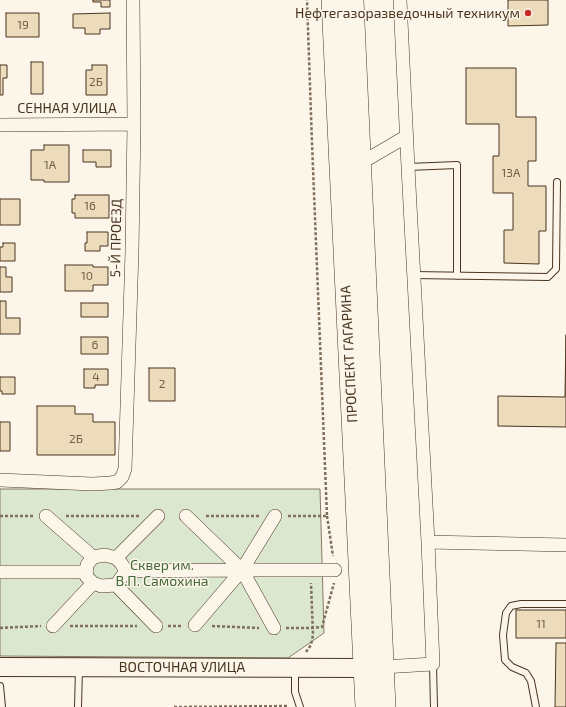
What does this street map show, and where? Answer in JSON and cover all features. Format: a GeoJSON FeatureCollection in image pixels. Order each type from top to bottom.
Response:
{"type":"FeatureCollection","features":[{"type":"Feature","properties":{"kind":"main road","name":"ПРОСПЕКТ ГАГАРИНА"},"geometry":{"type":"LineString","coordinates":[[332,0],[374,667],[385,707]]}},
{"type":"Feature","properties":{"kind":"main road","name":"ПРОСПЕКТ ГАГАРИНА"},"geometry":{"type":"LineString","coordinates":[[353,0],[361,163],[374,667],[366,707]]}},
{"type":"Feature","properties":{"kind":"main road","name":"ВОСТОЧНАЯ УЛИЦА"},"geometry":{"type":"LineString","coordinates":[[0,667],[374,667]]}},
{"type":"Feature","properties":{"kind":"street","name":"5-Й ПРОЕЗД"},"geometry":{"type":"LineString","coordinates":[[0,480],[110,484],[117,482],[122,477],[125,469],[132,251],[134,124],[133,0]]}},
{"type":"Feature","properties":{"kind":"street"},"geometry":{"type":"LineString","coordinates":[[374,667],[433,664],[400,0]]}},
{"type":"Feature","properties":{"kind":"street","name":"СЕННАЯ УЛИЦА"},"geometry":{"type":"LineString","coordinates":[[0,125],[134,124]]}},
{"type":"Feature","properties":{"kind":"street"},"geometry":{"type":"LineString","coordinates":[[361,163],[407,136]]}},
{"type":"Feature","properties":{"kind":"street"},"geometry":{"type":"LineString","coordinates":[[46,516],[93,557]]}},
{"type":"Feature","properties":{"kind":"street"},"geometry":{"type":"LineString","coordinates":[[116,558],[158,516]]}},
{"type":"Feature","properties":{"kind":"street"},"geometry":{"type":"LineString","coordinates":[[186,516],[242,570],[274,628]]}},
{"type":"Feature","properties":{"kind":"street"},"geometry":{"type":"LineString","coordinates":[[195,625],[242,570],[275,516]]}},
{"type":"Feature","properties":{"kind":"street"},"geometry":{"type":"LineString","coordinates":[[428,542],[566,545]]}},
{"type":"Feature","properties":{"kind":"street"},"geometry":{"type":"LineString","coordinates":[[90,577],[87,565],[93,557],[105,555],[116,558],[126,571]]}},
{"type":"Feature","properties":{"kind":"street"},"geometry":{"type":"LineString","coordinates":[[126,571],[335,570]]}},
{"type":"Feature","properties":{"kind":"street"},"geometry":{"type":"LineString","coordinates":[[116,585],[126,571]]}},
{"type":"Feature","properties":{"kind":"street"},"geometry":{"type":"LineString","coordinates":[[0,572],[90,577],[101,586],[116,585],[156,626]]}},
{"type":"Feature","properties":{"kind":"street"},"geometry":{"type":"LineString","coordinates":[[53,626],[90,577]]}},
{"type":"Feature","properties":{"kind":"lane"},"geometry":{"type":"LineString","coordinates":[[408,167],[457,164],[457,276]]}},
{"type":"Feature","properties":{"kind":"lane"},"geometry":{"type":"LineString","coordinates":[[413,275],[548,277],[556,269],[557,182]]}},
{"type":"Feature","properties":{"kind":"lane"},"geometry":{"type":"LineString","coordinates":[[536,707],[531,681],[526,673],[512,666],[506,660],[503,636],[506,613],[511,606],[521,604],[566,604]]}},
{"type":"Feature","properties":{"kind":"lane"},"geometry":{"type":"LineString","coordinates":[[433,664],[434,707]]}},
{"type":"Feature","properties":{"kind":"lane"},"geometry":{"type":"LineString","coordinates":[[78,707],[79,667]]}},
{"type":"Feature","properties":{"kind":"lane"},"geometry":{"type":"LineString","coordinates":[[295,667],[295,692],[300,706]]}},
{"type":"Feature","properties":{"kind":"lane"},"geometry":{"type":"LineString","coordinates":[[0,686],[2,707]]}},
{"type":"Feature","properties":{"kind":"path"},"geometry":{"type":"LineString","coordinates":[[275,516],[327,516],[307,0]]}},
{"type":"Feature","properties":{"kind":"path"},"geometry":{"type":"LineString","coordinates":[[295,667],[311,645],[313,636],[310,570]]}},
{"type":"Feature","properties":{"kind":"path"},"geometry":{"type":"LineString","coordinates":[[174,707],[300,706]]}},
{"type":"Feature","properties":{"kind":"green space","name":"Сквер им. В.П. Самохина"},"geometry":{"type":"Polygon","coordinates":[[[0,489],[320,489],[324,633],[288,658],[0,656],[0,489]]]}},
{"type":"Feature","properties":{"kind":"building"},"geometry":{"type":"Polygon","coordinates":[[[93,0],[110,0],[110,7],[101,7],[101,2],[93,2],[93,0]]]}},
{"type":"Feature","properties":{"kind":"building","name":"Нефтегазоразведочный техникум"},"geometry":{"type":"Polygon","coordinates":[[[508,0],[548,0],[548,25],[508,26],[508,0]]]}},
{"type":"Feature","properties":{"kind":"building"},"geometry":{"type":"Polygon","coordinates":[[[6,13],[39,13],[39,37],[6,37],[6,13]]]}},
{"type":"Feature","properties":{"kind":"building"},"geometry":{"type":"Polygon","coordinates":[[[110,13],[110,29],[100,29],[100,34],[85,34],[85,28],[73,28],[73,14],[110,13]]]}},
{"type":"Feature","properties":{"kind":"building"},"geometry":{"type":"Polygon","coordinates":[[[31,62],[43,62],[43,94],[31,94],[31,62]]]}},
{"type":"Feature","properties":{"kind":"building"},"geometry":{"type":"Polygon","coordinates":[[[0,65],[7,65],[7,78],[3,78],[3,95],[0,95],[0,65]]]}},
{"type":"Feature","properties":{"kind":"building"},"geometry":{"type":"Polygon","coordinates":[[[92,65],[107,65],[107,95],[86,95],[86,70],[92,70],[92,65]]]}},
{"type":"Feature","properties":{"kind":"building"},"geometry":{"type":"Polygon","coordinates":[[[466,68],[516,68],[516,117],[536,117],[536,161],[528,161],[528,186],[546,186],[546,231],[539,231],[539,264],[504,263],[504,230],[513,230],[513,193],[493,193],[493,156],[499,156],[499,124],[466,124],[466,68]]]}},
{"type":"Feature","properties":{"kind":"building"},"geometry":{"type":"Polygon","coordinates":[[[44,145],[69,145],[69,182],[44,182],[44,180],[31,180],[31,150],[44,150],[44,145]]]}},
{"type":"Feature","properties":{"kind":"building"},"geometry":{"type":"Polygon","coordinates":[[[83,150],[111,150],[111,167],[96,167],[96,162],[83,162],[83,150]]]}},
{"type":"Feature","properties":{"kind":"building"},"geometry":{"type":"Polygon","coordinates":[[[75,195],[109,195],[109,218],[75,218],[75,213],[72,213],[72,199],[75,199],[75,195]]]}},
{"type":"Feature","properties":{"kind":"building"},"geometry":{"type":"Polygon","coordinates":[[[0,199],[20,199],[20,225],[0,225],[0,199]]]}},
{"type":"Feature","properties":{"kind":"building"},"geometry":{"type":"Polygon","coordinates":[[[87,232],[108,232],[108,246],[100,246],[100,251],[85,251],[87,232]]]}},
{"type":"Feature","properties":{"kind":"building"},"geometry":{"type":"Polygon","coordinates":[[[3,243],[15,243],[15,261],[0,261],[0,247],[3,247],[3,243]]]}},
{"type":"Feature","properties":{"kind":"building"},"geometry":{"type":"Polygon","coordinates":[[[65,265],[93,265],[93,267],[108,267],[108,285],[93,285],[93,291],[65,291],[65,265]]]}},
{"type":"Feature","properties":{"kind":"building"},"geometry":{"type":"Polygon","coordinates":[[[0,267],[6,267],[6,277],[12,277],[12,292],[0,292],[0,267]]]}},
{"type":"Feature","properties":{"kind":"building"},"geometry":{"type":"Polygon","coordinates":[[[0,301],[6,301],[6,318],[20,318],[20,334],[0,334],[0,301]]]}},
{"type":"Feature","properties":{"kind":"building"},"geometry":{"type":"Polygon","coordinates":[[[81,303],[108,303],[108,317],[81,317],[81,303]]]}},
{"type":"Feature","properties":{"kind":"building"},"geometry":{"type":"Polygon","coordinates":[[[566,335],[566,427],[498,426],[498,396],[565,397],[566,335]]]}},
{"type":"Feature","properties":{"kind":"building"},"geometry":{"type":"Polygon","coordinates":[[[81,337],[108,337],[108,354],[81,354],[81,337]]]}},
{"type":"Feature","properties":{"kind":"building"},"geometry":{"type":"Polygon","coordinates":[[[149,368],[175,368],[175,401],[149,401],[149,368]]]}},
{"type":"Feature","properties":{"kind":"building"},"geometry":{"type":"Polygon","coordinates":[[[84,369],[108,369],[108,385],[95,385],[95,388],[84,388],[84,369]]]}},
{"type":"Feature","properties":{"kind":"building"},"geometry":{"type":"Polygon","coordinates":[[[0,377],[15,377],[15,394],[2,394],[2,391],[0,391],[0,377]]]}},
{"type":"Feature","properties":{"kind":"building"},"geometry":{"type":"Polygon","coordinates":[[[37,406],[75,406],[75,414],[93,414],[93,422],[115,422],[115,455],[37,455],[37,406]]]}},
{"type":"Feature","properties":{"kind":"building"},"geometry":{"type":"Polygon","coordinates":[[[0,422],[10,422],[10,451],[0,451],[0,422]]]}},
{"type":"Feature","properties":{"kind":"building"},"geometry":{"type":"Polygon","coordinates":[[[516,610],[566,610],[566,638],[516,638],[516,610]]]}},
{"type":"Feature","properties":{"kind":"building"},"geometry":{"type":"Polygon","coordinates":[[[556,643],[566,643],[566,707],[555,707],[556,643]]]}},
{"type":"Feature","properties":{"kind":"place","name":"Нефтегазоразведочный техникум"},"geometry":{"type":"Point","coordinates":[528,13]}}]}
